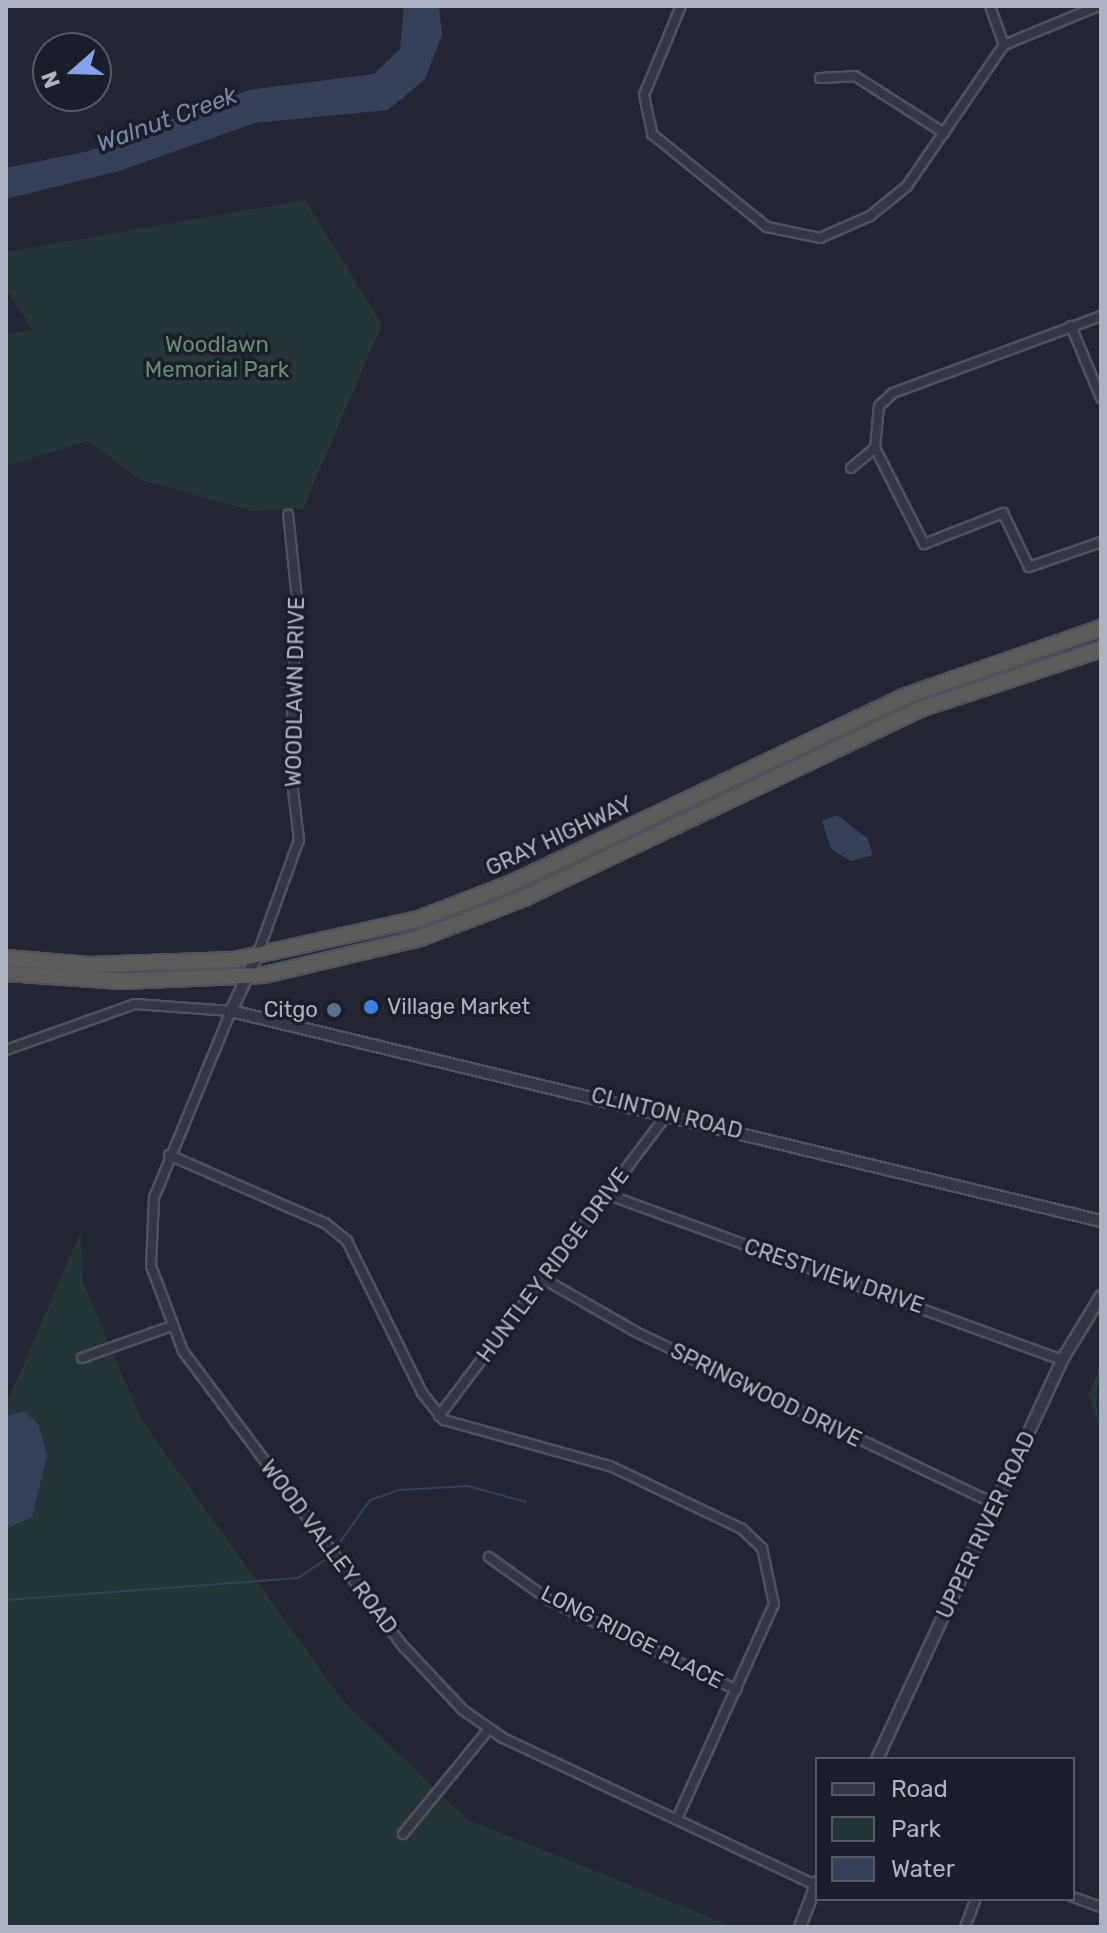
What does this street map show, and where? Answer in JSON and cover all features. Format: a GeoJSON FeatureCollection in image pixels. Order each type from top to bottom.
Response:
{"type":"FeatureCollection","features":[{"type":"Feature","properties":{"kind":"highway","name":"GRAY HIGHWAY"},"geometry":{"type":"LineString","coordinates":[[6,958],[103,965],[256,958],[470,902],[903,697],[1101,628]]}},
{"type":"Feature","properties":{"kind":"highway","name":"GRAY HIGHWAY"},"geometry":{"type":"LineString","coordinates":[[6,973],[109,981],[243,977],[367,952],[469,920],[920,709],[1101,649]]}},
{"type":"Feature","properties":{"kind":"street"},"geometry":{"type":"LineString","coordinates":[[681,6],[644,95],[652,134],[767,227],[806,238],[843,231],[907,186],[1004,45],[1098,6]]}},
{"type":"Feature","properties":{"kind":"street"},"geometry":{"type":"LineString","coordinates":[[990,6],[1004,45]]}},
{"type":"Feature","properties":{"kind":"street"},"geometry":{"type":"LineString","coordinates":[[820,78],[855,76],[944,133]]}},
{"type":"Feature","properties":{"kind":"street"},"geometry":{"type":"LineString","coordinates":[[1101,316],[893,393],[879,406],[875,448],[924,544],[1003,513],[1029,567],[1101,542]]}},
{"type":"Feature","properties":{"kind":"street"},"geometry":{"type":"LineString","coordinates":[[1071,326],[1101,398]]}},
{"type":"Feature","properties":{"kind":"street"},"geometry":{"type":"LineString","coordinates":[[851,468],[875,448]]}},
{"type":"Feature","properties":{"kind":"street","name":"WOODLAWN DRIVE"},"geometry":{"type":"LineString","coordinates":[[256,958],[299,840],[290,764],[296,560],[288,514]]}},
{"type":"Feature","properties":{"kind":"street"},"geometry":{"type":"LineString","coordinates":[[6,1050],[135,1004],[231,1011],[243,977],[256,958]]}},
{"type":"Feature","properties":{"kind":"street","name":"CLINTON ROAD"},"geometry":{"type":"LineString","coordinates":[[231,1011],[1101,1221]]}},
{"type":"Feature","properties":{"kind":"street","name":"WOOD VALLEY ROAD"},"geometry":{"type":"LineString","coordinates":[[231,1011],[169,1155],[149,1233],[155,1290],[169,1327],[404,1647],[489,1729],[815,1884]]}},
{"type":"Feature","properties":{"kind":"street","name":"HUNTLEY RIDGE DRIVE"},"geometry":{"type":"LineString","coordinates":[[439,1416],[667,1114]]}},
{"type":"Feature","properties":{"kind":"street"},"geometry":{"type":"LineString","coordinates":[[169,1155],[325,1223],[347,1241],[439,1416],[610,1466],[754,1538],[776,1591],[737,1690]]}},
{"type":"Feature","properties":{"kind":"street","name":"CRESTVIEW DRIVE"},"geometry":{"type":"LineString","coordinates":[[606,1194],[1062,1360]]}},
{"type":"Feature","properties":{"kind":"street","name":"SPRINGWOOD DRIVE"},"geometry":{"type":"LineString","coordinates":[[542,1278],[636,1332],[995,1504]]}},
{"type":"Feature","properties":{"kind":"street","name":"UPPER RIVER ROAD"},"geometry":{"type":"LineString","coordinates":[[878,1757],[1062,1360],[1101,1296]]}},
{"type":"Feature","properties":{"kind":"street"},"geometry":{"type":"LineString","coordinates":[[82,1358],[169,1327]]}},
{"type":"Feature","properties":{"kind":"street","name":"LONG RIDGE PLACE"},"geometry":{"type":"LineString","coordinates":[[489,1557],[549,1600],[737,1690],[677,1819]]}},
{"type":"Feature","properties":{"kind":"street"},"geometry":{"type":"LineString","coordinates":[[403,1834],[489,1729]]}},
{"type":"Feature","properties":{"kind":"street"},"geometry":{"type":"LineString","coordinates":[[800,1927],[815,1887]]}},
{"type":"Feature","properties":{"kind":"street"},"geometry":{"type":"LineString","coordinates":[[1075,1898],[1101,1907]]}},
{"type":"Feature","properties":{"kind":"street"},"geometry":{"type":"LineString","coordinates":[[965,1927],[975,1901]]}},
{"type":"Feature","properties":{"kind":"green space","name":"Woodlawn Memorial Park"},"geometry":{"type":"Polygon","coordinates":[[[305,200],[382,324],[303,509],[253,511],[141,480],[88,441],[6,466],[6,334],[33,330],[6,289],[6,252],[305,200]]]}},
{"type":"Feature","properties":{"kind":"green space"},"geometry":{"type":"Polygon","coordinates":[[[81,1231],[82,1280],[142,1421],[343,1701],[468,1820],[734,1927],[6,1927],[6,1405],[81,1231]]]}},
{"type":"Feature","properties":{"kind":"green space"},"geometry":{"type":"Polygon","coordinates":[[[1101,1365],[1096,1403],[1101,1431],[1088,1395],[1101,1365]]]}},
{"type":"Feature","properties":{"kind":"water"},"geometry":{"type":"Polygon","coordinates":[[[404,6],[439,6],[442,35],[425,79],[388,110],[255,123],[119,171],[6,199],[6,168],[89,151],[249,90],[374,74],[400,49],[404,6]]]}},
{"type":"Feature","properties":{"kind":"water"},"geometry":{"type":"Polygon","coordinates":[[[837,815],[867,838],[873,855],[851,861],[831,849],[822,821],[837,815]]]}},
{"type":"Feature","properties":{"kind":"water"},"geometry":{"type":"Polygon","coordinates":[[[24,1411],[39,1425],[47,1456],[32,1517],[6,1529],[6,1416],[24,1411]]]}},
{"type":"Feature","properties":{"kind":"waterway"},"geometry":{"type":"LineString","coordinates":[[336,1548],[370,1500],[399,1490],[468,1486],[526,1502]]}},
{"type":"Feature","properties":{"kind":"waterway"},"geometry":{"type":"LineString","coordinates":[[6,1600],[298,1578],[329,1557]]}},
{"type":"Feature","properties":{"kind":"place","name":"Village Market"},"geometry":{"type":"Point","coordinates":[371,1007]}},
{"type":"Feature","properties":{"kind":"place","name":"Citgo"},"geometry":{"type":"Point","coordinates":[334,1010]}},
{"type":"Feature","properties":{"kind":"water label","name":"Walnut Creek"},"geometry":{"type":"Point","coordinates":[167,120]}}]}
